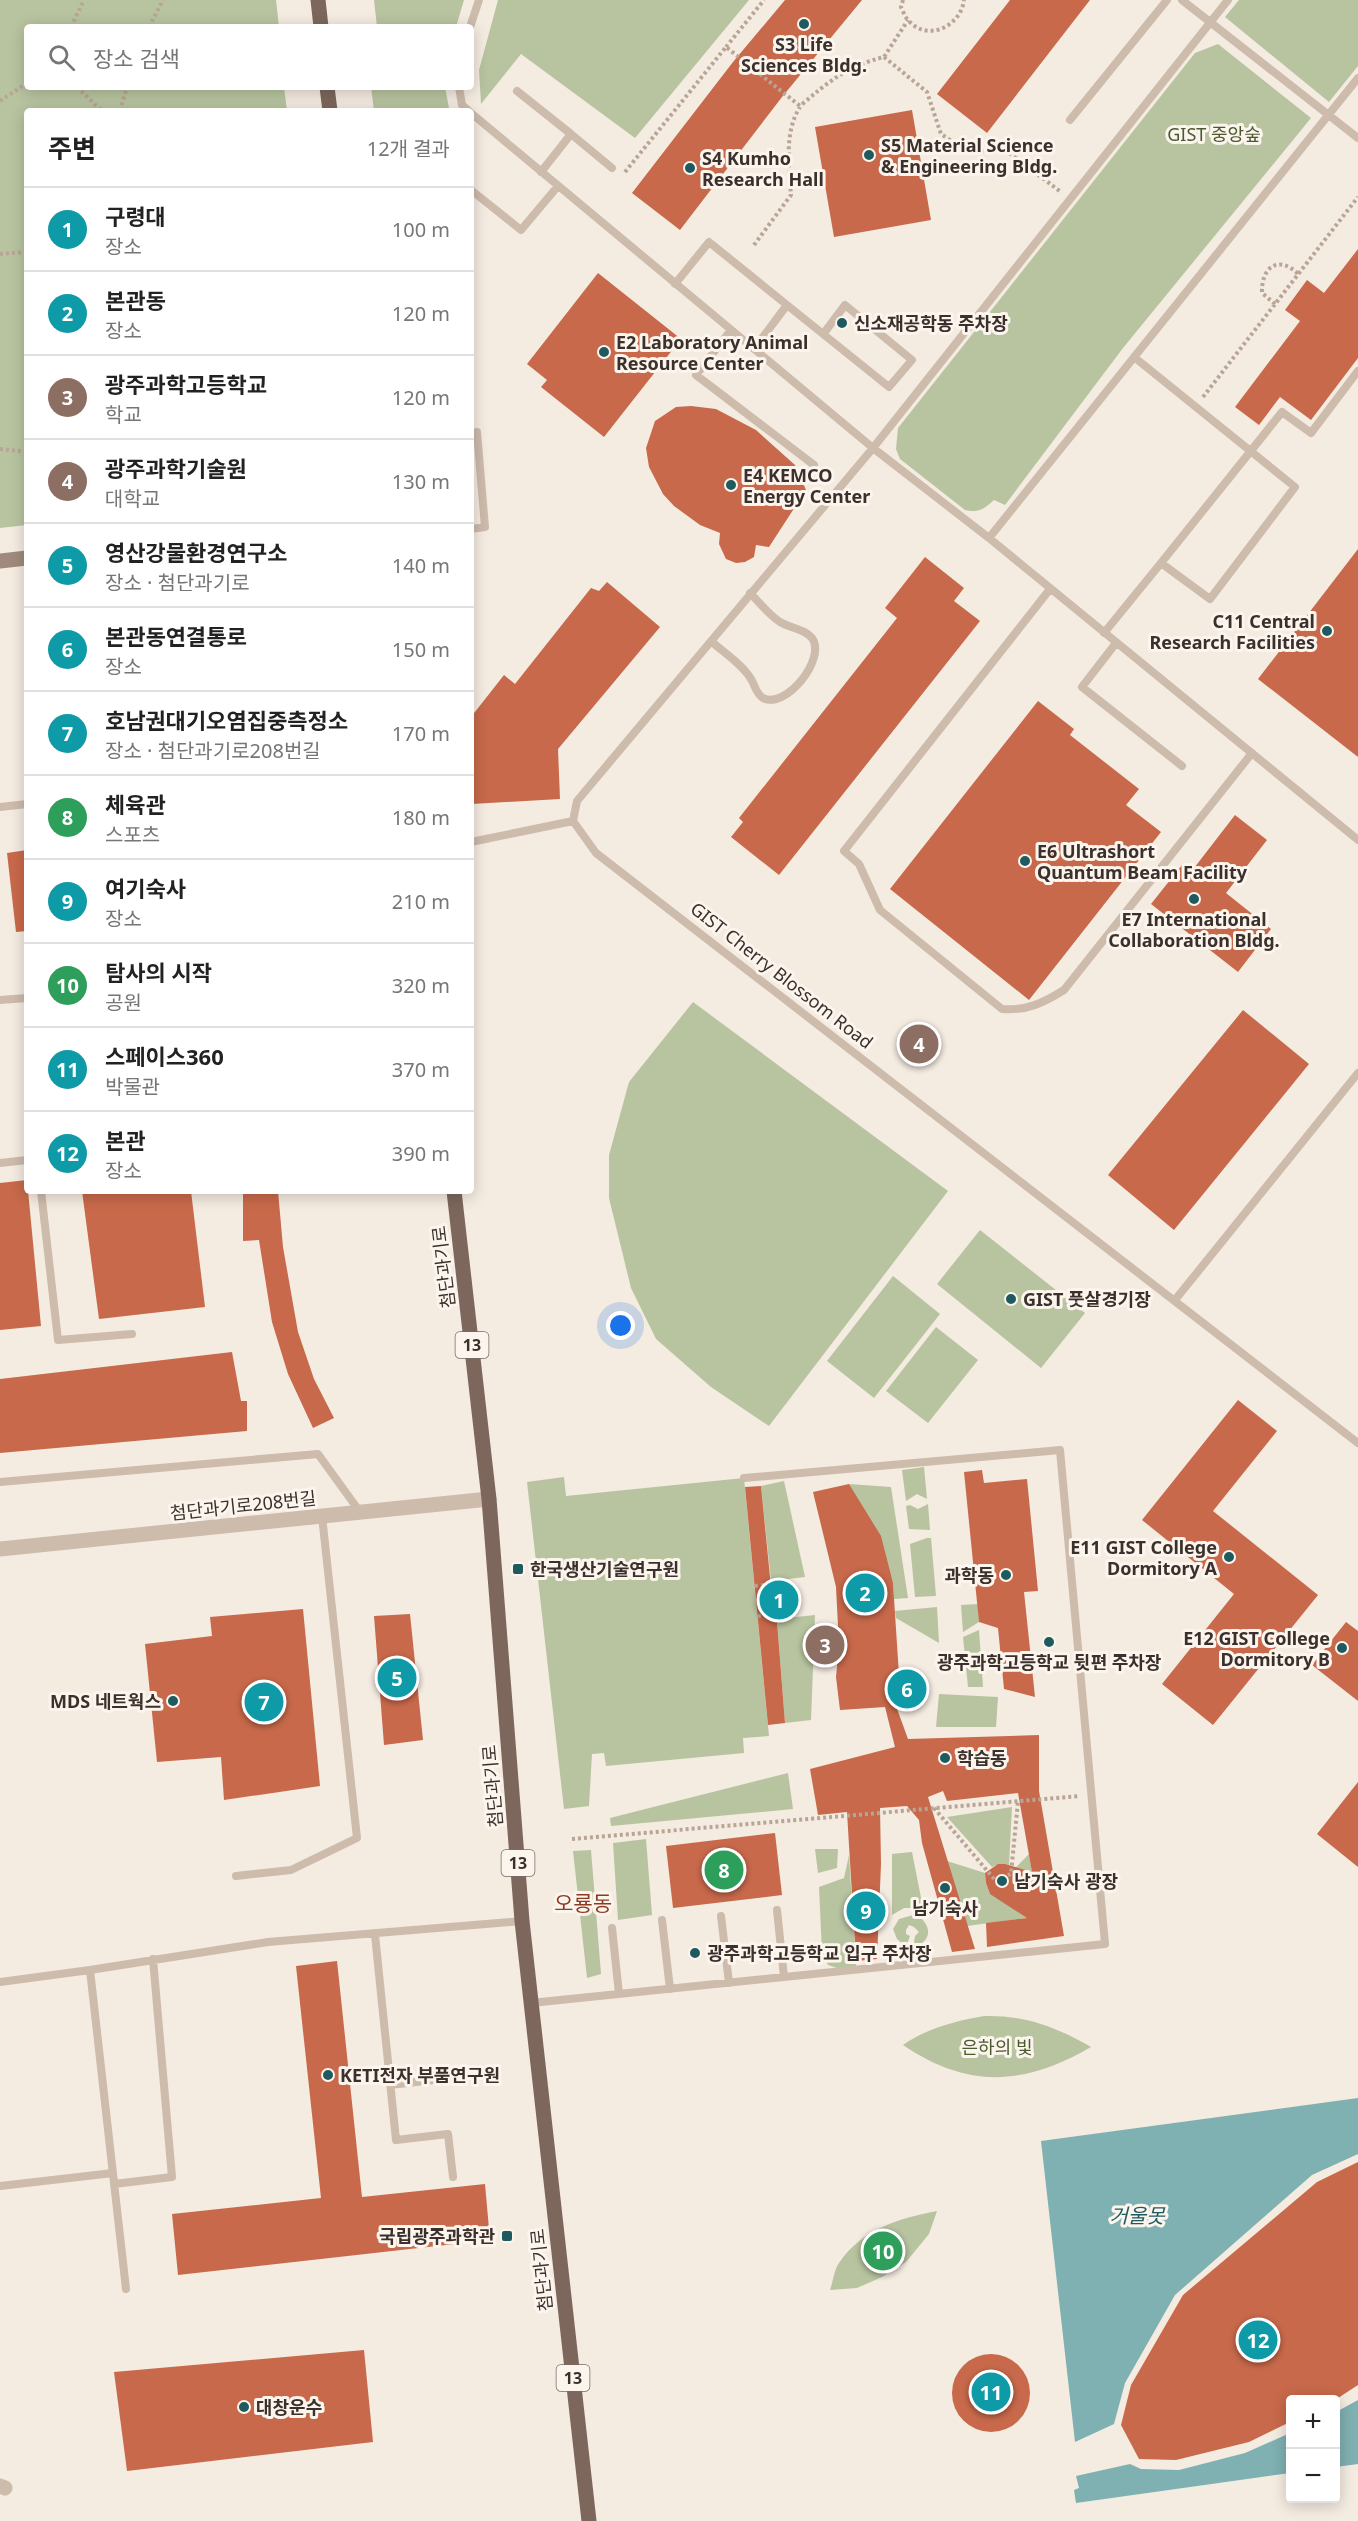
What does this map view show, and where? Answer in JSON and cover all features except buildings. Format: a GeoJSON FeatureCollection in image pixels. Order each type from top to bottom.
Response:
{"type":"FeatureCollection","features":[{"type":"Feature","properties":{"kind":"main road"},"geometry":{"type":"LineString","coordinates":[[318,0],[321,24]]}},
{"type":"Feature","properties":{"kind":"main road"},"geometry":{"type":"LineString","coordinates":[[327,90],[330,108]]}},
{"type":"Feature","properties":{"kind":"main road","name":"첨단과기로"},"geometry":{"type":"LineString","coordinates":[[454,1194],[489,1499],[522,1921],[589,2521]]}},
{"type":"Feature","properties":{"kind":"street"},"geometry":{"type":"LineString","coordinates":[[0,561],[24,558]]}},
{"type":"Feature","properties":{"kind":"street","name":"첨단과기로208번길"},"geometry":{"type":"LineString","coordinates":[[0,1549],[489,1499]]}},
{"type":"Feature","properties":{"kind":"lane"},"geometry":{"type":"LineString","coordinates":[[471,24],[479,0]]}},
{"type":"Feature","properties":{"kind":"lane"},"geometry":{"type":"LineString","coordinates":[[1070,120],[1167,0]]}},
{"type":"Feature","properties":{"kind":"lane"},"geometry":{"type":"LineString","coordinates":[[1182,0],[1358,138]]}},
{"type":"Feature","properties":{"kind":"lane"},"geometry":{"type":"LineString","coordinates":[[474,841],[573,821],[577,801],[873,448],[1228,0]]}},
{"type":"Feature","properties":{"kind":"lane"},"geometry":{"type":"LineString","coordinates":[[989,538],[1358,78]]}},
{"type":"Feature","properties":{"kind":"lane"},"geometry":{"type":"LineString","coordinates":[[460,90],[462,105],[465,108]]}},
{"type":"Feature","properties":{"kind":"lane"},"geometry":{"type":"LineString","coordinates":[[517,91],[612,168]]}},
{"type":"Feature","properties":{"kind":"lane"},"geometry":{"type":"LineString","coordinates":[[474,115],[873,448],[989,538],[1358,840]]}},
{"type":"Feature","properties":{"kind":"lane"},"geometry":{"type":"LineString","coordinates":[[541,172],[571,135]]}},
{"type":"Feature","properties":{"kind":"lane"},"geometry":{"type":"LineString","coordinates":[[474,192],[521,230],[558,186]]}},
{"type":"Feature","properties":{"kind":"lane"},"geometry":{"type":"LineString","coordinates":[[675,284],[709,242],[889,387],[912,360],[845,305],[824,333]]}},
{"type":"Feature","properties":{"kind":"lane"},"geometry":{"type":"LineString","coordinates":[[754,349],[788,305]]}},
{"type":"Feature","properties":{"kind":"lane"},"geometry":{"type":"LineString","coordinates":[[731,330],[696,375],[814,465]]}},
{"type":"Feature","properties":{"kind":"lane"},"geometry":{"type":"LineString","coordinates":[[1134,357],[1295,487],[1210,599],[1161,563]]}},
{"type":"Feature","properties":{"kind":"lane"},"geometry":{"type":"LineString","coordinates":[[1104,633],[1282,412],[1311,433],[1358,371]]}},
{"type":"Feature","properties":{"kind":"lane"},"geometry":{"type":"LineString","coordinates":[[474,528],[485,527],[477,432]]}},
{"type":"Feature","properties":{"kind":"lane"},"geometry":{"type":"LineString","coordinates":[[1050,589],[844,851],[859,864],[880,910],[1002,1010],[1021,1010],[1043,1004],[1064,990],[1252,753]]}},
{"type":"Feature","properties":{"kind":"lane"},"geometry":{"type":"LineString","coordinates":[[711,641],[746,672],[758,694],[764,699],[777,700],[788,693],[804,677],[816,654],[815,643],[810,636],[777,620],[750,593]]}},
{"type":"Feature","properties":{"kind":"lane"},"geometry":{"type":"LineString","coordinates":[[1116,643],[1082,687],[1182,766]]}},
{"type":"Feature","properties":{"kind":"lane"},"geometry":{"type":"LineString","coordinates":[[0,807],[24,804]]}},
{"type":"Feature","properties":{"kind":"lane","name":"GIST Cherry Blossom Road"},"geometry":{"type":"LineString","coordinates":[[573,821],[596,853],[1358,1443]]}},
{"type":"Feature","properties":{"kind":"lane"},"geometry":{"type":"LineString","coordinates":[[0,1000],[24,998]]}},
{"type":"Feature","properties":{"kind":"lane"},"geometry":{"type":"LineString","coordinates":[[1175,1300],[1358,1073]]}},
{"type":"Feature","properties":{"kind":"lane"},"geometry":{"type":"LineString","coordinates":[[0,1163],[24,1161]]}},
{"type":"Feature","properties":{"kind":"lane"},"geometry":{"type":"LineString","coordinates":[[41,1194],[58,1340],[132,1334]]}},
{"type":"Feature","properties":{"kind":"lane"},"geometry":{"type":"LineString","coordinates":[[531,2003],[1105,1944],[1060,1450],[744,1478]]}},
{"type":"Feature","properties":{"kind":"lane"},"geometry":{"type":"LineString","coordinates":[[0,1482],[318,1454],[360,1512]]}},
{"type":"Feature","properties":{"kind":"lane"},"geometry":{"type":"LineString","coordinates":[[236,1876],[291,1870],[357,1838],[322,1516]]}},
{"type":"Feature","properties":{"kind":"lane"},"geometry":{"type":"LineString","coordinates":[[777,1911],[784,1977]]}},
{"type":"Feature","properties":{"kind":"lane"},"geometry":{"type":"LineString","coordinates":[[721,1916],[729,1983]]}},
{"type":"Feature","properties":{"kind":"lane"},"geometry":{"type":"LineString","coordinates":[[662,1920],[670,1989]]}},
{"type":"Feature","properties":{"kind":"lane"},"geometry":{"type":"LineString","coordinates":[[0,1982],[268,1942],[375,1935],[522,1921]]}},
{"type":"Feature","properties":{"kind":"lane"},"geometry":{"type":"LineString","coordinates":[[612,1928],[619,1994]]}},
{"type":"Feature","properties":{"kind":"lane"},"geometry":{"type":"LineString","coordinates":[[375,1935],[396,2140],[448,2134],[453,2177]]}},
{"type":"Feature","properties":{"kind":"lane"},"geometry":{"type":"LineString","coordinates":[[114,2184],[172,2177],[153,1959]]}},
{"type":"Feature","properties":{"kind":"lane"},"geometry":{"type":"LineString","coordinates":[[90,1970],[126,2289]]}},
{"type":"Feature","properties":{"kind":"lane"},"geometry":{"type":"LineString","coordinates":[[390,2085],[452,2078]]}},
{"type":"Feature","properties":{"kind":"lane"},"geometry":{"type":"LineString","coordinates":[[0,2186],[113,2174]]}},
{"type":"Feature","properties":{"kind":"path"},"geometry":{"type":"LineString","coordinates":[[72,24],[84,0]]}},
{"type":"Feature","properties":{"kind":"path"},"geometry":{"type":"LineString","coordinates":[[150,24],[162,0]]}},
{"type":"Feature","properties":{"kind":"path"},"geometry":{"type":"LineString","coordinates":[[612,168],[622,176],[764,0]]}},
{"type":"Feature","properties":{"kind":"path"},"geometry":{"type":"LineString","coordinates":[[903,0],[901,8],[908,20],[920,29],[938,31],[952,25],[960,13],[964,0]]}},
{"type":"Feature","properties":{"kind":"path"},"geometry":{"type":"LineString","coordinates":[[754,245],[791,195],[788,160],[791,131],[800,106],[832,78],[855,65],[884,57],[908,20]]}},
{"type":"Feature","properties":{"kind":"path"},"geometry":{"type":"LineString","coordinates":[[726,47],[800,106]]}},
{"type":"Feature","properties":{"kind":"path"},"geometry":{"type":"LineString","coordinates":[[884,57],[927,92],[942,134],[962,148],[986,152],[1004,149],[1070,199]]}},
{"type":"Feature","properties":{"kind":"path"},"geometry":{"type":"LineString","coordinates":[[0,101],[24,85]]}},
{"type":"Feature","properties":{"kind":"path"},"geometry":{"type":"LineString","coordinates":[[80,90],[99,108]]}},
{"type":"Feature","properties":{"kind":"path"},"geometry":{"type":"LineString","coordinates":[[121,108],[126,90]]}},
{"type":"Feature","properties":{"kind":"path"},"geometry":{"type":"LineString","coordinates":[[1196,407],[1358,197]]}},
{"type":"Feature","properties":{"kind":"path"},"geometry":{"type":"LineString","coordinates":[[0,254],[24,252]]}},
{"type":"Feature","properties":{"kind":"path"},"geometry":{"type":"LineString","coordinates":[[1275,304],[1262,293],[1262,282],[1266,271],[1273,265],[1283,265],[1292,268],[1298,274]]}},
{"type":"Feature","properties":{"kind":"path"},"geometry":{"type":"LineString","coordinates":[[0,449],[24,452]]}},
{"type":"Feature","properties":{"kind":"path"},"geometry":{"type":"LineString","coordinates":[[755,1586],[771,1584]]}},
{"type":"Feature","properties":{"kind":"path"},"geometry":{"type":"LineString","coordinates":[[758,1616],[776,1615]]}},
{"type":"Feature","properties":{"kind":"path"},"geometry":{"type":"LineString","coordinates":[[572,1839],[1092,1795]]}},
{"type":"Feature","properties":{"kind":"path"},"geometry":{"type":"LineString","coordinates":[[934,1808],[995,1880],[1011,1874],[1018,1801]]}},
{"type":"Feature","properties":{"kind":"green space"},"geometry":{"type":"Polygon","coordinates":[[[0,0],[276,0],[279,24],[24,24],[24,90],[284,90],[287,108],[24,108],[24,525],[0,528],[0,0]]]}},
{"type":"Feature","properties":{"kind":"green space"},"geometry":{"type":"Polygon","coordinates":[[[374,0],[464,0],[457,24],[377,24],[374,0]]]}},
{"type":"Feature","properties":{"kind":"green space"},"geometry":{"type":"Polygon","coordinates":[[[498,0],[749,0],[635,138],[521,54],[481,104],[479,70],[498,0]]]}},
{"type":"Feature","properties":{"kind":"green space"},"geometry":{"type":"Polygon","coordinates":[[[1239,0],[1358,0],[1358,66],[1329,102],[1225,17],[1239,0]]]}},
{"type":"Feature","properties":{"kind":"green space","name":"GIST 중앙숲"},"geometry":{"type":"Polygon","coordinates":[[[1218,44],[1311,118],[1123,348],[1005,505],[994,500],[981,509],[965,510],[900,459],[896,449],[898,428],[1195,53],[1218,44]]]}},
{"type":"Feature","properties":{"kind":"green space"},"geometry":{"type":"Polygon","coordinates":[[[371,90],[446,90],[449,108],[374,108],[371,90]]]}},
{"type":"Feature","properties":{"kind":"green space"},"geometry":{"type":"Polygon","coordinates":[[[693,1002],[948,1191],[769,1426],[711,1387],[656,1339],[631,1288],[609,1198],[609,1155],[629,1082],[693,1002]]]}},
{"type":"Feature","properties":{"kind":"green space","name":"GIST 풋살경기장"},"geometry":{"type":"Polygon","coordinates":[[[980,1230],[1085,1313],[1041,1368],[937,1284],[980,1230]]]}},
{"type":"Feature","properties":{"kind":"green space"},"geometry":{"type":"Polygon","coordinates":[[[893,1276],[940,1314],[874,1398],[827,1361],[893,1276]]]}},
{"type":"Feature","properties":{"kind":"green space"},"geometry":{"type":"Polygon","coordinates":[[[936,1327],[978,1360],[928,1423],[886,1391],[936,1327]]]}},
{"type":"Feature","properties":{"kind":"green space"},"geometry":{"type":"Polygon","coordinates":[[[924,1467],[927,1499],[917,1494],[906,1501],[902,1470],[924,1467]]]}},
{"type":"Feature","properties":{"kind":"green space"},"geometry":{"type":"Polygon","coordinates":[[[564,1477],[566,1496],[744,1478],[769,1736],[743,1738],[744,1753],[606,1766],[604,1753],[592,1754],[589,1806],[564,1809],[527,1482],[564,1477]]]}},
{"type":"Feature","properties":{"kind":"green space"},"geometry":{"type":"Polygon","coordinates":[[[784,1481],[805,1577],[771,1581],[761,1486],[784,1481]]]}},
{"type":"Feature","properties":{"kind":"green space"},"geometry":{"type":"Polygon","coordinates":[[[849,1484],[891,1487],[908,1598],[894,1599],[893,1583],[849,1484]]]}},
{"type":"Feature","properties":{"kind":"green space"},"geometry":{"type":"Polygon","coordinates":[[[928,1504],[930,1530],[909,1529],[906,1506],[910,1505],[918,1509],[928,1504]]]}},
{"type":"Feature","properties":{"kind":"green space"},"geometry":{"type":"Polygon","coordinates":[[[931,1538],[936,1596],[915,1597],[910,1544],[931,1538]]]}},
{"type":"Feature","properties":{"kind":"green space"},"geometry":{"type":"Polygon","coordinates":[[[978,1604],[979,1622],[963,1632],[961,1605],[978,1604]]]}},
{"type":"Feature","properties":{"kind":"green space"},"geometry":{"type":"Polygon","coordinates":[[[937,1607],[939,1643],[896,1618],[895,1611],[937,1607]]]}},
{"type":"Feature","properties":{"kind":"green space"},"geometry":{"type":"Polygon","coordinates":[[[815,1615],[811,1720],[785,1723],[777,1619],[815,1615]]]}},
{"type":"Feature","properties":{"kind":"green space"},"geometry":{"type":"Polygon","coordinates":[[[979,1630],[983,1687],[968,1687],[963,1637],[979,1630]]]}},
{"type":"Feature","properties":{"kind":"green space"},"geometry":{"type":"Polygon","coordinates":[[[939,1694],[998,1697],[996,1727],[936,1727],[939,1694]]]}},
{"type":"Feature","properties":{"kind":"green space"},"geometry":{"type":"Polygon","coordinates":[[[788,1773],[793,1809],[611,1826],[610,1818],[788,1773]]]}},
{"type":"Feature","properties":{"kind":"green space"},"geometry":{"type":"Polygon","coordinates":[[[1012,1807],[1009,1865],[999,1864],[992,1867],[947,1817],[1012,1807]]]}},
{"type":"Feature","properties":{"kind":"green space"},"geometry":{"type":"Polygon","coordinates":[[[646,1839],[652,1915],[618,1920],[613,1843],[646,1839]]]}},
{"type":"Feature","properties":{"kind":"green space"},"geometry":{"type":"Polygon","coordinates":[[[815,1849],[838,1849],[837,1868],[818,1873],[815,1849]]]}},
{"type":"Feature","properties":{"kind":"green space"},"geometry":{"type":"Polygon","coordinates":[[[591,1850],[601,1974],[587,1978],[573,1851],[591,1850]]]}},
{"type":"Feature","properties":{"kind":"green space"},"geometry":{"type":"Polygon","coordinates":[[[912,1852],[923,1908],[904,1908],[892,1915],[892,1854],[912,1852]]]}},
{"type":"Feature","properties":{"kind":"green space"},"geometry":{"type":"Polygon","coordinates":[[[1029,1854],[1040,1916],[967,1926],[947,1861],[985,1873],[990,1894],[1029,1854]]]}},
{"type":"Feature","properties":{"kind":"green space"},"geometry":{"type":"Polygon","coordinates":[[[849,1855],[856,1967],[837,1968],[828,1965],[822,1952],[819,1887],[844,1878],[849,1855]]]}},
{"type":"Feature","properties":{"kind":"green space"},"geometry":{"type":"Polygon","coordinates":[[[917,1914],[928,1928],[927,1937],[920,1945],[913,1948],[915,1936],[919,1932],[909,1925],[906,1934],[910,1936],[906,1947],[897,1939],[893,1929],[899,1919],[917,1914]]]}},
{"type":"Feature","properties":{"kind":"green space","name":"은하의 빛"},"geometry":{"type":"Polygon","coordinates":[[[984,2016],[1027,2020],[1053,2028],[1091,2047],[1042,2069],[1019,2075],[996,2077],[973,2075],[950,2069],[903,2045],[942,2026],[984,2016]]]}},
{"type":"Feature","properties":{"kind":"green space"},"geometry":{"type":"Polygon","coordinates":[[[937,2211],[929,2234],[906,2262],[882,2277],[857,2288],[830,2290],[837,2266],[859,2241],[870,2233],[895,2222],[937,2211]]]}},
{"type":"Feature","properties":{"kind":"water","name":"거울못"},"geometry":{"type":"Polygon","coordinates":[[[1358,2098],[1358,2154],[1312,2175],[1175,2295],[1125,2383],[1114,2424],[1075,2442],[1041,2141],[1358,2098]]]}},
{"type":"Feature","properties":{"kind":"water"},"geometry":{"type":"Polygon","coordinates":[[[1358,2400],[1358,2464],[1340,2466],[1340,2410],[1358,2400]]]}},
{"type":"Feature","properties":{"kind":"water"},"geometry":{"type":"Polygon","coordinates":[[[1286,2435],[1286,2474],[1076,2503],[1074,2490],[1079,2488],[1076,2476],[1130,2464],[1141,2469],[1179,2470],[1245,2453],[1286,2435]]]}},
{"type":"Feature","properties":{"kind":"place","name":"S3 Life Sciences Bldg."},"geometry":{"type":"Point","coordinates":[804,24]}},
{"type":"Feature","properties":{"kind":"place","name":"S5 Material Science & Engineering Bldg."},"geometry":{"type":"Point","coordinates":[869,155]}},
{"type":"Feature","properties":{"kind":"place","name":"S4 Kumho Research Hall"},"geometry":{"type":"Point","coordinates":[690,168]}},
{"type":"Feature","properties":{"kind":"place","name":"신소재공학동 주차장"},"geometry":{"type":"Point","coordinates":[842,323]}},
{"type":"Feature","properties":{"kind":"place","name":"E2 Laboratory Animal Resource Center"},"geometry":{"type":"Point","coordinates":[604,352]}},
{"type":"Feature","properties":{"kind":"place","name":"E4 KEMCO Energy Center"},"geometry":{"type":"Point","coordinates":[731,485]}},
{"type":"Feature","properties":{"kind":"place","name":"C11 Central Research Facilities"},"geometry":{"type":"Point","coordinates":[1327,631]}},
{"type":"Feature","properties":{"kind":"place","name":"E6 Ultrashort Quantum Beam Facility"},"geometry":{"type":"Point","coordinates":[1025,861]}},
{"type":"Feature","properties":{"kind":"place","name":"E7 International Collaboration Bldg."},"geometry":{"type":"Point","coordinates":[1194,899]}},
{"type":"Feature","properties":{"kind":"place","name":"광주과학기술원"},"geometry":{"type":"Point","coordinates":[919,1044]}},
{"type":"Feature","properties":{"kind":"place","name":"GIST 풋살경기장"},"geometry":{"type":"Point","coordinates":[1011,1299]}},
{"type":"Feature","properties":{"kind":"place","name":"E11 GIST College Dormitory A"},"geometry":{"type":"Point","coordinates":[1229,1557]}},
{"type":"Feature","properties":{"kind":"place","name":"한국생산기술연구원"},"geometry":{"type":"Point","coordinates":[518,1569]}},
{"type":"Feature","properties":{"kind":"place","name":"과학동"},"geometry":{"type":"Point","coordinates":[1006,1575]}},
{"type":"Feature","properties":{"kind":"place","name":"본관동"},"geometry":{"type":"Point","coordinates":[865,1593]}},
{"type":"Feature","properties":{"kind":"place","name":"구령대"},"geometry":{"type":"Point","coordinates":[779,1600]}},
{"type":"Feature","properties":{"kind":"place","name":"광주과학고등학교 뒷편 주차장"},"geometry":{"type":"Point","coordinates":[1049,1642]}},
{"type":"Feature","properties":{"kind":"place","name":"광주과학고등학교"},"geometry":{"type":"Point","coordinates":[825,1645]}},
{"type":"Feature","properties":{"kind":"place","name":"E12 GIST College Dormitory B"},"geometry":{"type":"Point","coordinates":[1342,1648]}},
{"type":"Feature","properties":{"kind":"place","name":"영산강물환경연구소"},"geometry":{"type":"Point","coordinates":[397,1678]}},
{"type":"Feature","properties":{"kind":"place","name":"본관동연결통로"},"geometry":{"type":"Point","coordinates":[907,1689]}},
{"type":"Feature","properties":{"kind":"place","name":"MDS 네트웍스"},"geometry":{"type":"Point","coordinates":[173,1701]}},
{"type":"Feature","properties":{"kind":"place","name":"호남권대기오염집중측정소"},"geometry":{"type":"Point","coordinates":[264,1702]}},
{"type":"Feature","properties":{"kind":"place","name":"학습동"},"geometry":{"type":"Point","coordinates":[945,1758]}},
{"type":"Feature","properties":{"kind":"place","name":"체육관"},"geometry":{"type":"Point","coordinates":[724,1870]}},
{"type":"Feature","properties":{"kind":"place","name":"남기숙사 광장"},"geometry":{"type":"Point","coordinates":[1002,1881]}},
{"type":"Feature","properties":{"kind":"place","name":"남기숙사"},"geometry":{"type":"Point","coordinates":[945,1888]}},
{"type":"Feature","properties":{"kind":"place","name":"여기숙사"},"geometry":{"type":"Point","coordinates":[866,1911]}},
{"type":"Feature","properties":{"kind":"place","name":"광주과학고등학교 입구 주차장"},"geometry":{"type":"Point","coordinates":[695,1953]}},
{"type":"Feature","properties":{"kind":"place","name":"KETI전자 부품연구원"},"geometry":{"type":"Point","coordinates":[328,2075]}},
{"type":"Feature","properties":{"kind":"place","name":"국립광주과학관"},"geometry":{"type":"Point","coordinates":[507,2236]}},
{"type":"Feature","properties":{"kind":"place","name":"탐사의 시작"},"geometry":{"type":"Point","coordinates":[883,2251]}},
{"type":"Feature","properties":{"kind":"place","name":"본관"},"geometry":{"type":"Point","coordinates":[1258,2340]}},
{"type":"Feature","properties":{"kind":"place","name":"스페이스360"},"geometry":{"type":"Point","coordinates":[991,2392]}},
{"type":"Feature","properties":{"kind":"place","name":"대창운수"},"geometry":{"type":"Point","coordinates":[244,2407]}},
{"type":"Feature","properties":{"kind":"district","name":"오룡동"},"geometry":{"type":"Point","coordinates":[583,1903]}}]}
